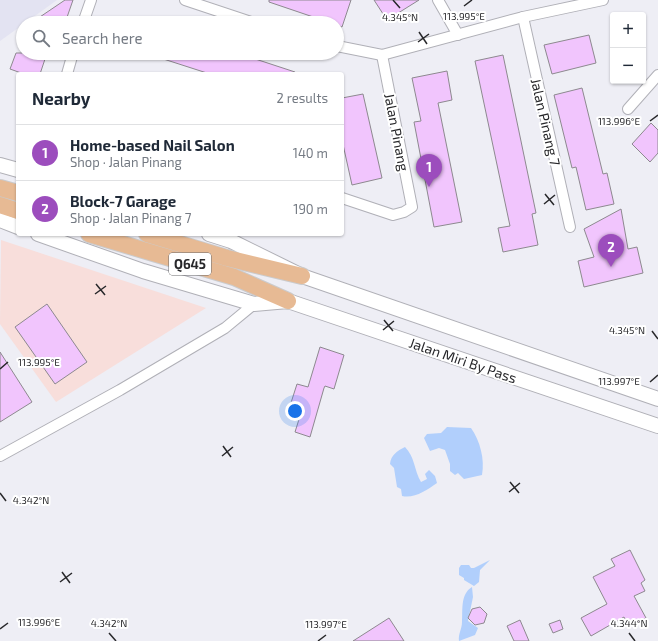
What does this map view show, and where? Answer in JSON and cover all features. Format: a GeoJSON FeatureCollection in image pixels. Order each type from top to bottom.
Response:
{"type":"FeatureCollection","features":[{"type":"Feature","properties":{"kind":"highway"},"geometry":{"type":"LineString","coordinates":[[0,188],[16,192]]}},
{"type":"Feature","properties":{"kind":"highway"},"geometry":{"type":"LineString","coordinates":[[0,205],[16,210]]}},
{"type":"Feature","properties":{"kind":"highway","name":"Q645"},"geometry":{"type":"LineString","coordinates":[[96,236],[234,277],[288,301]]}},
{"type":"Feature","properties":{"kind":"highway","name":"Q645"},"geometry":{"type":"LineString","coordinates":[[154,236],[227,258],[302,276]]}},
{"type":"Feature","properties":{"kind":"main road"},"geometry":{"type":"LineString","coordinates":[[0,165],[16,169]]}},
{"type":"Feature","properties":{"kind":"main road"},"geometry":{"type":"LineString","coordinates":[[0,220],[16,226]]}},
{"type":"Feature","properties":{"kind":"main road","name":"Jalan Miri By Pass"},"geometry":{"type":"LineString","coordinates":[[44,236],[136,269],[254,304],[288,301],[658,426]]}},
{"type":"Feature","properties":{"kind":"main road","name":"Jalan Miri By Pass"},"geometry":{"type":"LineString","coordinates":[[215,236],[231,241],[302,276],[658,399]]}},
{"type":"Feature","properties":{"kind":"street"},"geometry":{"type":"LineString","coordinates":[[85,16],[91,0]]}},
{"type":"Feature","properties":{"kind":"street"},"geometry":{"type":"LineString","coordinates":[[185,0],[233,16]]}},
{"type":"Feature","properties":{"kind":"street"},"geometry":{"type":"LineString","coordinates":[[438,0],[458,35]]}},
{"type":"Feature","properties":{"kind":"street"},"geometry":{"type":"LineString","coordinates":[[344,48],[382,56],[523,18],[601,0]]}},
{"type":"Feature","properties":{"kind":"street","name":"Jalan Pinang 7"},"geometry":{"type":"LineString","coordinates":[[523,18],[570,227]]}},
{"type":"Feature","properties":{"kind":"street","name":"Jalan Pinang"},"geometry":{"type":"LineString","coordinates":[[344,199],[393,215],[404,212],[412,207],[382,56]]}},
{"type":"Feature","properties":{"kind":"street"},"geometry":{"type":"LineString","coordinates":[[68,72],[71,60]]}},
{"type":"Feature","properties":{"kind":"street"},"geometry":{"type":"LineString","coordinates":[[628,109],[658,75]]}},
{"type":"Feature","properties":{"kind":"street"},"geometry":{"type":"LineString","coordinates":[[1,454],[120,390],[225,328],[254,304]]}},
{"type":"Feature","properties":{"kind":"shaded area"},"geometry":{"type":"Polygon","coordinates":[[[0,0],[57,0],[35,16],[16,16],[16,29],[0,41],[0,0]]]}},
{"type":"Feature","properties":{"kind":"shaded area"},"geometry":{"type":"Polygon","coordinates":[[[1,240],[206,308],[56,402],[0,324],[1,240]]]}},
{"type":"Feature","properties":{"kind":"water"},"geometry":{"type":"Polygon","coordinates":[[[447,427],[471,428],[481,450],[483,463],[482,475],[464,479],[458,473],[455,475],[450,471],[450,464],[445,450],[439,448],[430,451],[424,438],[427,434],[441,433],[447,427]]]}},
{"type":"Feature","properties":{"kind":"water"},"geometry":{"type":"Polygon","coordinates":[[[405,447],[413,459],[421,482],[427,479],[425,474],[429,470],[435,476],[437,483],[416,495],[407,497],[402,496],[401,489],[397,487],[394,468],[390,464],[395,454],[405,447]]]}},
{"type":"Feature","properties":{"kind":"water"},"geometry":{"type":"Polygon","coordinates":[[[490,560],[480,570],[479,582],[474,586],[459,575],[459,568],[461,565],[469,565],[471,568],[474,568],[490,560]]]}},
{"type":"Feature","properties":{"kind":"water"},"geometry":{"type":"Polygon","coordinates":[[[472,587],[473,597],[468,621],[478,628],[475,635],[459,641],[464,598],[468,590],[472,587]]]}},
{"type":"Feature","properties":{"kind":"building"},"geometry":{"type":"Polygon","coordinates":[[[65,0],[73,0],[67,16],[41,16],[65,0]]]}},
{"type":"Feature","properties":{"kind":"building"},"geometry":{"type":"Polygon","coordinates":[[[269,0],[351,0],[344,21],[344,16],[310,16],[269,2],[269,0]]]}},
{"type":"Feature","properties":{"kind":"building"},"geometry":{"type":"Polygon","coordinates":[[[374,0],[419,0],[387,20],[374,0]]]}},
{"type":"Feature","properties":{"kind":"building"},"geometry":{"type":"Polygon","coordinates":[[[589,35],[596,63],[552,74],[544,45],[589,35]]]}},
{"type":"Feature","properties":{"kind":"building"},"geometry":{"type":"Polygon","coordinates":[[[16,53],[16,60],[45,60],[41,72],[18,72],[10,69],[16,53]]]}},
{"type":"Feature","properties":{"kind":"building"},"geometry":{"type":"Polygon","coordinates":[[[503,55],[536,213],[532,214],[538,245],[503,252],[498,228],[510,226],[475,61],[503,55]]]}},
{"type":"Feature","properties":{"kind":"building"},"geometry":{"type":"Polygon","coordinates":[[[167,60],[258,60],[295,72],[204,72],[167,60]]]}},
{"type":"Feature","properties":{"kind":"building"},"geometry":{"type":"Polygon","coordinates":[[[447,71],[452,100],[438,103],[462,222],[434,227],[414,122],[421,121],[412,78],[447,71]]]}},
{"type":"Feature","properties":{"kind":"building"},"geometry":{"type":"Polygon","coordinates":[[[582,88],[603,174],[607,173],[614,204],[586,210],[576,167],[572,168],[554,95],[582,88]]]}},
{"type":"Feature","properties":{"kind":"building"},"geometry":{"type":"Polygon","coordinates":[[[363,94],[382,178],[352,185],[344,149],[344,98],[363,94]]]}},
{"type":"Feature","properties":{"kind":"building"},"geometry":{"type":"Polygon","coordinates":[[[651,123],[658,130],[658,153],[650,162],[632,144],[651,123]]]}},
{"type":"Feature","properties":{"kind":"building"},"geometry":{"type":"Polygon","coordinates":[[[621,209],[628,249],[637,247],[643,273],[584,287],[578,261],[594,257],[584,229],[621,209]]]}},
{"type":"Feature","properties":{"kind":"building"},"geometry":{"type":"Polygon","coordinates":[[[47,304],[87,362],[55,384],[15,327],[47,304]]]}},
{"type":"Feature","properties":{"kind":"building"},"geometry":{"type":"Polygon","coordinates":[[[320,347],[344,355],[334,389],[325,386],[324,388],[310,437],[295,432],[301,413],[289,409],[297,384],[308,387],[320,347]]]}},
{"type":"Feature","properties":{"kind":"building"},"geometry":{"type":"Polygon","coordinates":[[[0,352],[32,402],[0,422],[0,352]]]}},
{"type":"Feature","properties":{"kind":"building"},"geometry":{"type":"Polygon","coordinates":[[[630,550],[645,580],[641,583],[645,591],[634,596],[646,618],[629,627],[624,617],[591,636],[581,618],[607,604],[593,577],[615,566],[611,559],[630,550]]]}},
{"type":"Feature","properties":{"kind":"building"},"geometry":{"type":"Polygon","coordinates":[[[480,607],[487,614],[484,623],[475,625],[468,618],[472,609],[480,607]]]}},
{"type":"Feature","properties":{"kind":"building"},"geometry":{"type":"Polygon","coordinates":[[[389,618],[404,641],[353,641],[389,618]]]}},
{"type":"Feature","properties":{"kind":"building"},"geometry":{"type":"Polygon","coordinates":[[[520,620],[529,641],[514,641],[507,626],[520,620]]]}},
{"type":"Feature","properties":{"kind":"building"},"geometry":{"type":"Polygon","coordinates":[[[560,620],[563,629],[553,633],[549,624],[560,620]]]}},
{"type":"Feature","properties":{"kind":"place","name":"Home-based Nail Salon"},"geometry":{"type":"Point","coordinates":[429,187]}},
{"type":"Feature","properties":{"kind":"place","name":"Block-7 Garage"},"geometry":{"type":"Point","coordinates":[611,267]}}]}
